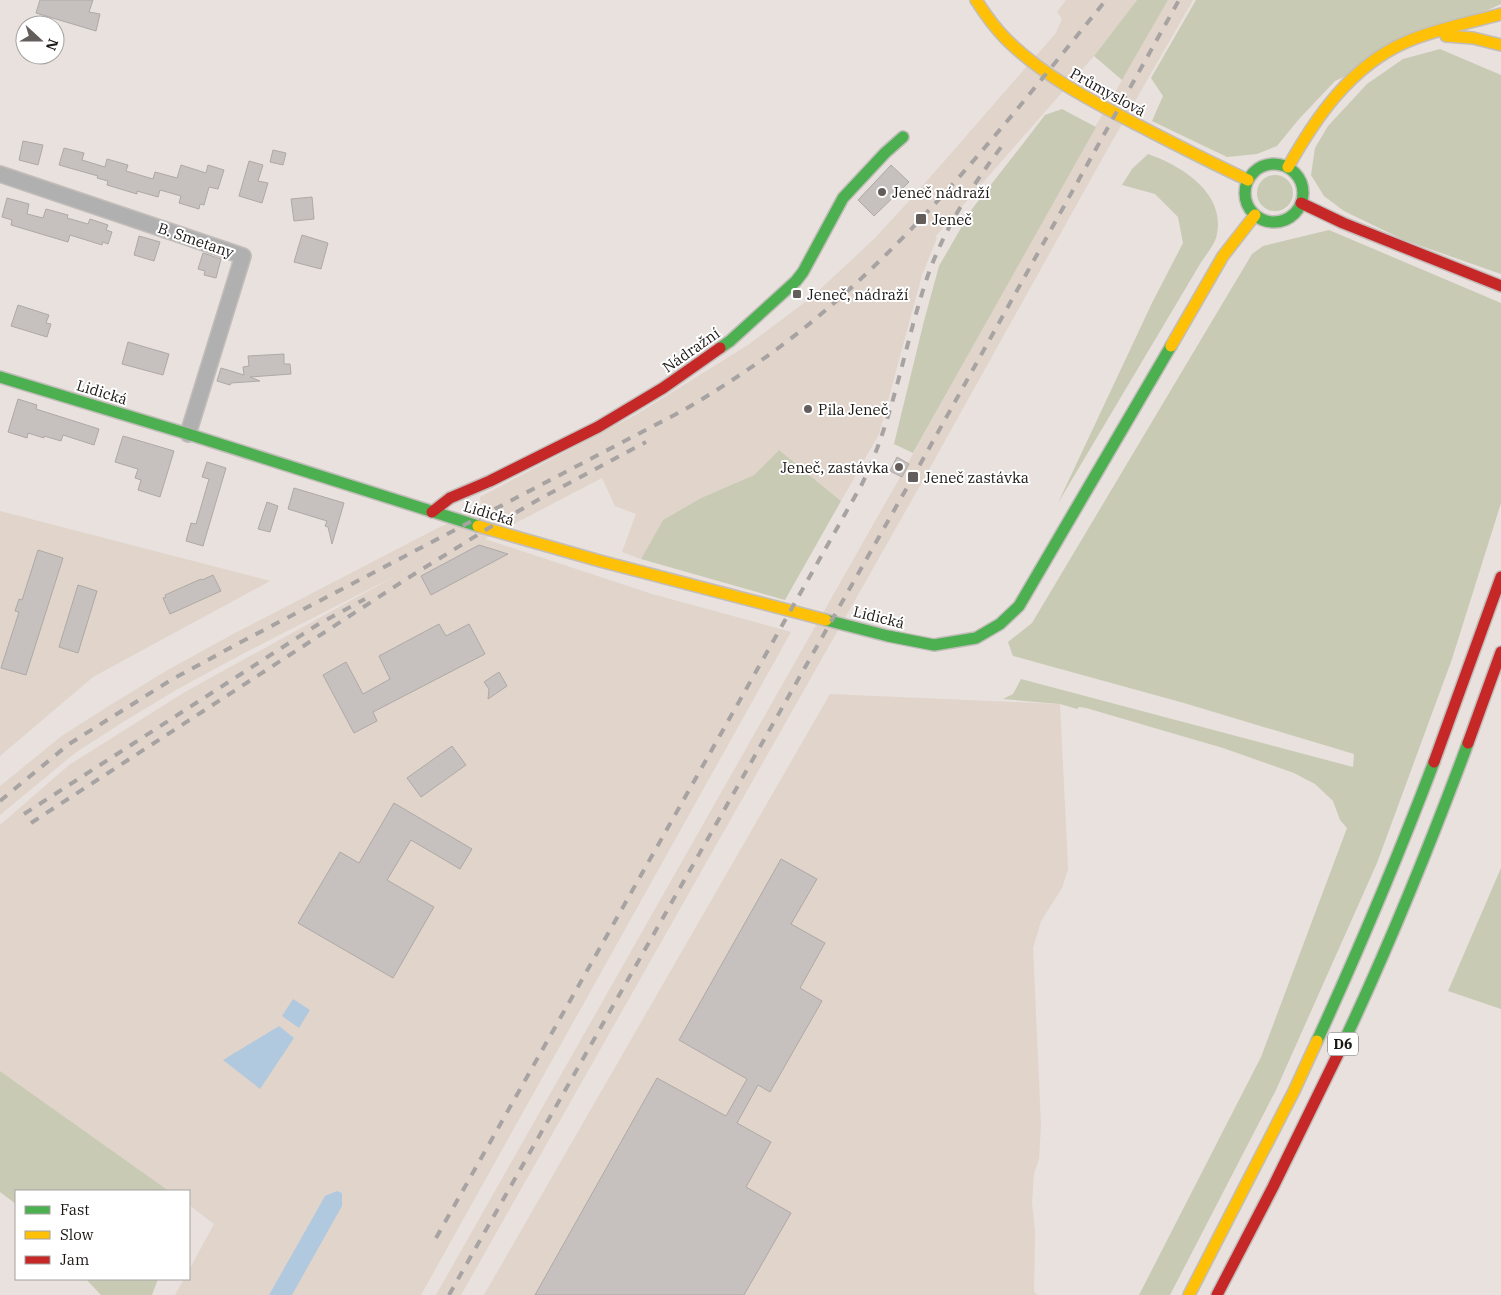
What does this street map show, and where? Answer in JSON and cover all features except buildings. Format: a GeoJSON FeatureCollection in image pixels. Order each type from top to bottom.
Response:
{"type":"FeatureCollection","features":[{"type":"Feature","properties":{"kind":"main road","name":"Průmyslová"},"geometry":{"type":"LineString","coordinates":[[976,0],[982,10],[1007,39],[1028,60],[1048,74],[1169,142],[1248,180]]}},
{"type":"Feature","properties":{"kind":"main road"},"geometry":{"type":"LineString","coordinates":[[1288,167],[1302,140],[1342,89],[1366,66],[1404,42],[1501,14]]}},
{"type":"Feature","properties":{"kind":"main road"},"geometry":{"type":"LineString","coordinates":[[1427,35],[1473,38],[1501,45]]}},
{"type":"Feature","properties":{"kind":"main road","name":"Nádražní"},"geometry":{"type":"LineString","coordinates":[[432,512],[450,498],[490,481],[598,427],[663,388],[730,341],[796,282],[843,198],[885,153],[903,137]]}},
{"type":"Feature","properties":{"kind":"main road"},"geometry":{"type":"LineString","coordinates":[[1275,164],[1288,167],[1300,179],[1303,195],[1302,202],[1292,216],[1277,222],[1269,222],[1254,215],[1246,202],[1246,188],[1251,175],[1262,166],[1275,164]]}},
{"type":"Feature","properties":{"kind":"main road"},"geometry":{"type":"LineString","coordinates":[[1302,202],[1343,223],[1501,286]]}},
{"type":"Feature","properties":{"kind":"main road","name":"Lidická"},"geometry":{"type":"LineString","coordinates":[[0,377],[188,434],[432,512],[600,561],[888,636],[934,644],[976,638],[1000,624],[1019,606],[1223,256],[1254,215]]}},
{"type":"Feature","properties":{"kind":"main road","name":"D6"},"geometry":{"type":"LineString","coordinates":[[1189,1295],[1294,1091],[1356,953],[1404,842],[1461,691],[1501,577]]}},
{"type":"Feature","properties":{"kind":"main road","name":"D6"},"geometry":{"type":"LineString","coordinates":[[1217,1295],[1280,1174],[1354,1020],[1426,854],[1501,652]]}},
{"type":"Feature","properties":{"kind":"street","name":"B. Smetany"},"geometry":{"type":"LineString","coordinates":[[0,174],[243,256],[188,434]]}},
{"type":"Feature","properties":{"kind":"shaded area"},"geometry":{"type":"Polygon","coordinates":[[[1066,0],[1137,0],[1094,56],[935,237],[937,238],[922,275],[879,434],[841,501],[779,450],[754,475],[701,498],[663,520],[641,559],[622,552],[636,514],[615,506],[602,478],[485,539],[652,594],[791,632],[421,1295],[175,1295],[183,1280],[190,1280],[190,1268],[214,1224],[190,1206],[190,1190],[168,1190],[0,1071],[0,825],[69,765],[185,692],[397,575],[246,652],[176,690],[123,722],[75,753],[0,815],[0,786],[63,735],[166,671],[235,633],[436,529],[481,508],[480,497],[637,414],[748,345],[812,297],[875,238],[1056,33],[1062,19],[1057,12],[1066,0]]]}},
{"type":"Feature","properties":{"kind":"shaded area"},"geometry":{"type":"Polygon","coordinates":[[[1168,0],[1193,0],[461,1295],[436,1295],[903,472],[1087,141],[1168,0]]]}},
{"type":"Feature","properties":{"kind":"shaded area"},"geometry":{"type":"Polygon","coordinates":[[[0,511],[270,581],[93,677],[0,756],[0,511]]]}},
{"type":"Feature","properties":{"kind":"shaded area"},"geometry":{"type":"Polygon","coordinates":[[[830,694],[1060,704],[1068,869],[1062,888],[1041,921],[1033,948],[1041,1125],[1039,1159],[1034,1173],[1032,1203],[1035,1232],[1034,1292],[1038,1295],[484,1295],[830,694]]]}},
{"type":"Feature","properties":{"kind":"green space"},"geometry":{"type":"Polygon","coordinates":[[[1137,0],[1168,0],[1122,80],[1094,56],[1137,0]]]}},
{"type":"Feature","properties":{"kind":"green space"},"geometry":{"type":"Polygon","coordinates":[[[1196,0],[1501,0],[1501,4],[1335,81],[1299,119],[1277,146],[1257,154],[1227,157],[1152,121],[1163,96],[1151,78],[1196,0]]]}},
{"type":"Feature","properties":{"kind":"green space"},"geometry":{"type":"Polygon","coordinates":[[[1440,49],[1501,75],[1501,274],[1404,240],[1344,211],[1324,196],[1311,175],[1315,148],[1328,126],[1367,84],[1403,59],[1440,49]]]}},
{"type":"Feature","properties":{"kind":"green space"},"geometry":{"type":"Polygon","coordinates":[[[1062,109],[1096,127],[913,453],[894,444],[939,266],[972,209],[1045,115],[1062,109]]]}},
{"type":"Feature","properties":{"kind":"green space"},"geometry":{"type":"Polygon","coordinates":[[[1148,154],[1188,174],[1209,195],[1215,208],[1218,222],[1216,238],[1058,503],[1152,303],[1183,243],[1178,217],[1155,194],[1122,185],[1132,169],[1148,154]]]}},
{"type":"Feature","properties":{"kind":"green space"},"geometry":{"type":"Polygon","coordinates":[[[1275,175],[1282,176],[1288,180],[1292,186],[1292,200],[1288,206],[1282,210],[1275,211],[1268,210],[1262,206],[1258,200],[1257,193],[1258,186],[1262,180],[1268,176],[1275,175]]]}},
{"type":"Feature","properties":{"kind":"green space"},"geometry":{"type":"Polygon","coordinates":[[[1329,230],[1501,303],[1501,503],[1452,659],[1377,863],[1276,1090],[1170,1295],[1139,1295],[1261,1057],[1347,828],[1340,820],[1333,801],[1315,784],[1294,773],[1223,748],[1086,708],[1079,707],[1077,709],[1060,704],[1003,699],[1013,694],[1021,679],[1353,767],[1354,754],[1184,703],[1013,656],[1008,642],[1032,623],[1252,254],[1263,246],[1329,230]]]}},
{"type":"Feature","properties":{"kind":"green space"},"geometry":{"type":"Polygon","coordinates":[[[779,450],[841,501],[785,600],[641,559],[663,520],[701,498],[754,475],[779,450]]]}},
{"type":"Feature","properties":{"kind":"green space"},"geometry":{"type":"Polygon","coordinates":[[[1501,868],[1501,1009],[1448,991],[1501,868]]]}},
{"type":"Feature","properties":{"kind":"green space"},"geometry":{"type":"Polygon","coordinates":[[[0,1071],[168,1190],[15,1190],[15,1203],[0,1192],[0,1071]]]}},
{"type":"Feature","properties":{"kind":"green space"},"geometry":{"type":"Polygon","coordinates":[[[87,1280],[158,1280],[152,1295],[101,1295],[87,1280]]]}},
{"type":"Feature","properties":{"kind":"water"},"geometry":{"type":"Polygon","coordinates":[[[293,999],[310,1010],[299,1028],[282,1016],[293,999]]]}},
{"type":"Feature","properties":{"kind":"water"},"geometry":{"type":"Polygon","coordinates":[[[279,1026],[294,1038],[260,1089],[223,1060],[279,1026]]]}},
{"type":"Feature","properties":{"kind":"water"},"geometry":{"type":"Polygon","coordinates":[[[337,1191],[342,1193],[342,1206],[292,1295],[269,1295],[325,1196],[337,1191]]]}},
{"type":"Feature","properties":{"kind":"railway"},"geometry":{"type":"LineString","coordinates":[[0,801],[69,744],[171,680],[682,411],[731,381],[777,349],[824,312],[911,229],[992,139],[1106,0]]}},
{"type":"Feature","properties":{"kind":"railway"},"geometry":{"type":"LineString","coordinates":[[449,1295],[913,477],[1179,0]]}},
{"type":"Feature","properties":{"kind":"railway"},"geometry":{"type":"LineString","coordinates":[[436,1238],[862,484],[891,408],[919,304],[934,260],[959,209],[1002,146]]}},
{"type":"Feature","properties":{"kind":"railway"},"geometry":{"type":"LineString","coordinates":[[31,823],[408,578],[487,529],[646,442]]}},
{"type":"Feature","properties":{"kind":"railway"},"geometry":{"type":"LineString","coordinates":[[24,814],[317,625],[365,599]]}},
{"type":"Feature","properties":{"kind":"traffic: fast"},"geometry":{"type":"LineString","coordinates":[[720,348],[796,281],[803,272],[843,198],[885,153],[903,137]]}},
{"type":"Feature","properties":{"kind":"traffic: fast"},"geometry":{"type":"LineString","coordinates":[[1274,164],[1285,166],[1298,177],[1303,193],[1301,204],[1290,217],[1274,222],[1263,220],[1250,209],[1245,193],[1247,182],[1258,169],[1274,164]]}},
{"type":"Feature","properties":{"kind":"traffic: fast"},"geometry":{"type":"LineString","coordinates":[[826,620],[888,636],[934,645],[976,638],[1000,624],[1019,606],[1171,346]]}},
{"type":"Feature","properties":{"kind":"traffic: fast"},"geometry":{"type":"LineString","coordinates":[[0,377],[188,434],[478,526]]}},
{"type":"Feature","properties":{"kind":"traffic: fast"},"geometry":{"type":"LineString","coordinates":[[1339,1052],[1407,899],[1468,743]]}},
{"type":"Feature","properties":{"kind":"traffic: fast"},"geometry":{"type":"LineString","coordinates":[[1317,1041],[1378,903],[1434,762]]}},
{"type":"Feature","properties":{"kind":"traffic: slow"},"geometry":{"type":"LineString","coordinates":[[976,0],[1006,39],[1050,75],[1115,113],[1248,180]]}},
{"type":"Feature","properties":{"kind":"traffic: slow"},"geometry":{"type":"LineString","coordinates":[[1288,167],[1323,112],[1337,95],[1352,79],[1386,52],[1417,37],[1501,14]]}},
{"type":"Feature","properties":{"kind":"traffic: slow"},"geometry":{"type":"LineString","coordinates":[[1446,36],[1473,38],[1501,45]]}},
{"type":"Feature","properties":{"kind":"traffic: slow"},"geometry":{"type":"LineString","coordinates":[[1171,346],[1223,256],[1255,215]]}},
{"type":"Feature","properties":{"kind":"traffic: slow"},"geometry":{"type":"LineString","coordinates":[[478,526],[600,561],[826,620]]}},
{"type":"Feature","properties":{"kind":"traffic: slow"},"geometry":{"type":"LineString","coordinates":[[1189,1295],[1294,1091],[1317,1041]]}},
{"type":"Feature","properties":{"kind":"traffic: jam"},"geometry":{"type":"LineString","coordinates":[[1301,203],[1343,223],[1501,286]]}},
{"type":"Feature","properties":{"kind":"traffic: jam"},"geometry":{"type":"LineString","coordinates":[[432,512],[450,498],[490,481],[598,427],[663,388],[720,348]]}},
{"type":"Feature","properties":{"kind":"traffic: jam"},"geometry":{"type":"LineString","coordinates":[[1434,762],[1501,577]]}},
{"type":"Feature","properties":{"kind":"traffic: jam"},"geometry":{"type":"LineString","coordinates":[[1468,743],[1501,652]]}},
{"type":"Feature","properties":{"kind":"traffic: jam"},"geometry":{"type":"LineString","coordinates":[[1217,1295],[1273,1187],[1339,1052]]}},
{"type":"Feature","properties":{"kind":"place","name":"Jeneč nádraží"},"geometry":{"type":"Point","coordinates":[882,192]}},
{"type":"Feature","properties":{"kind":"place","name":"Jeneč"},"geometry":{"type":"Point","coordinates":[921,219]}},
{"type":"Feature","properties":{"kind":"place","name":"Jeneč, nádraží"},"geometry":{"type":"Point","coordinates":[797,294]}},
{"type":"Feature","properties":{"kind":"place","name":"Pila Jeneč"},"geometry":{"type":"Point","coordinates":[808,409]}},
{"type":"Feature","properties":{"kind":"place","name":"Jeneč, zastávka"},"geometry":{"type":"Point","coordinates":[899,467]}},
{"type":"Feature","properties":{"kind":"place","name":"Jeneč zastávka"},"geometry":{"type":"Point","coordinates":[913,477]}}]}
